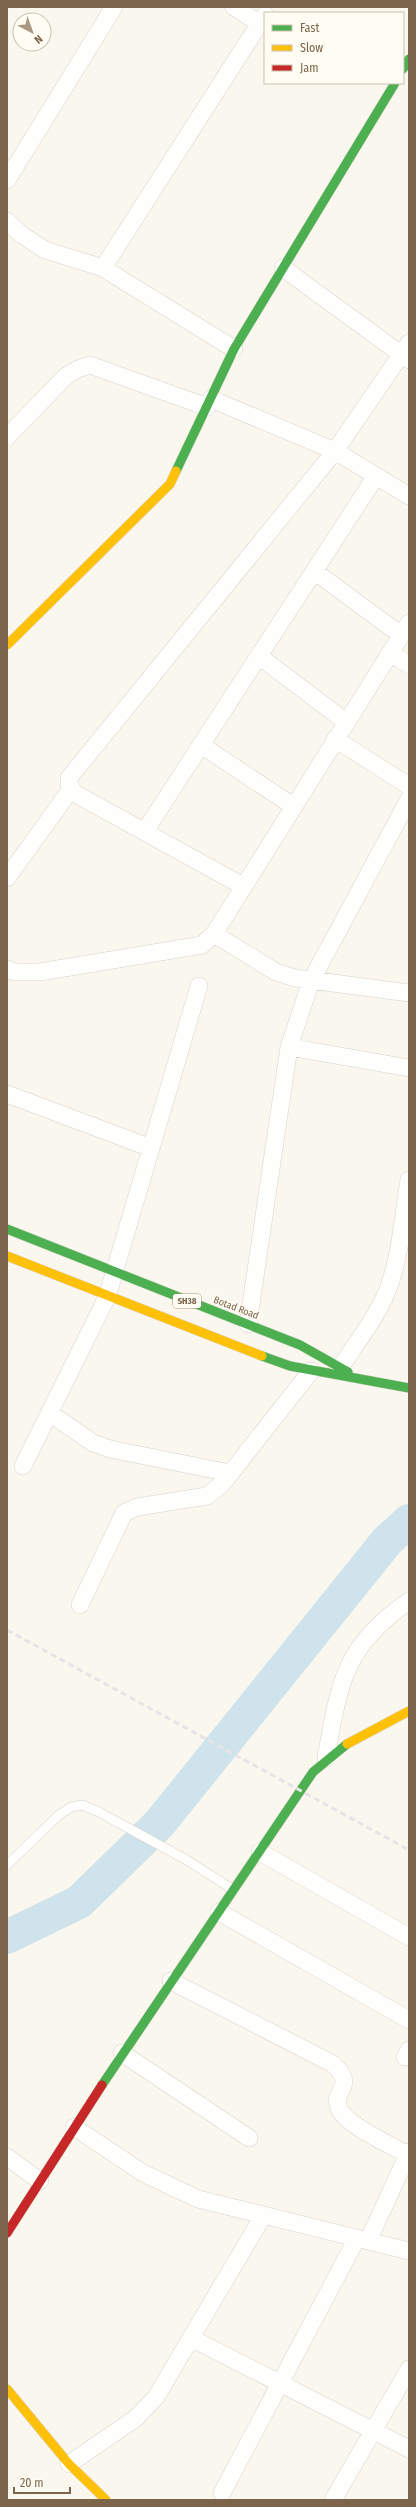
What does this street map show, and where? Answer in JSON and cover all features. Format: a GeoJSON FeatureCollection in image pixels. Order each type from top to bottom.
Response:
{"type":"FeatureCollection","features":[{"type":"Feature","properties":{"kind":"street"},"geometry":{"type":"LineString","coordinates":[[7,180],[114,7]]}},
{"type":"Feature","properties":{"kind":"street"},"geometry":{"type":"LineString","coordinates":[[103,268],[264,17],[234,7]]}},
{"type":"Feature","properties":{"kind":"street"},"geometry":{"type":"LineString","coordinates":[[7,645],[170,484],[234,349],[394,84]]}},
{"type":"Feature","properties":{"kind":"street"},"geometry":{"type":"LineString","coordinates":[[8,224],[45,250],[103,268],[234,349]]}},
{"type":"Feature","properties":{"kind":"street"},"geometry":{"type":"LineString","coordinates":[[7,878],[71,789],[69,778],[335,451],[407,352],[283,268]]}},
{"type":"Feature","properties":{"kind":"street"},"geometry":{"type":"LineString","coordinates":[[7,436],[66,376],[90,365],[209,403],[335,451],[408,494]]}},
{"type":"Feature","properties":{"kind":"street"},"geometry":{"type":"LineString","coordinates":[[144,831],[376,476]]}},
{"type":"Feature","properties":{"kind":"street"},"geometry":{"type":"LineString","coordinates":[[7,970],[15,972],[40,972],[188,949],[202,945],[214,934],[405,629],[314,571]]}},
{"type":"Feature","properties":{"kind":"street"},"geometry":{"type":"LineString","coordinates":[[390,654],[409,665]]}},
{"type":"Feature","properties":{"kind":"street"},"geometry":{"type":"LineString","coordinates":[[259,656],[346,722]]}},
{"type":"Feature","properties":{"kind":"street"},"geometry":{"type":"LineString","coordinates":[[335,739],[409,786]]}},
{"type":"Feature","properties":{"kind":"street"},"geometry":{"type":"LineString","coordinates":[[201,744],[293,806]]}},
{"type":"Feature","properties":{"kind":"street"},"geometry":{"type":"LineString","coordinates":[[71,789],[243,886]]}},
{"type":"Feature","properties":{"kind":"street"},"geometry":{"type":"LineString","coordinates":[[248,1324],[289,1047],[311,981],[409,799]]}},
{"type":"Feature","properties":{"kind":"street"},"geometry":{"type":"LineString","coordinates":[[214,934],[276,972],[311,981],[409,993]]}},
{"type":"Feature","properties":{"kind":"street"},"geometry":{"type":"LineString","coordinates":[[23,1466],[51,1414],[108,1297],[199,986]]}},
{"type":"Feature","properties":{"kind":"street"},"geometry":{"type":"LineString","coordinates":[[289,1047],[409,1068]]}},
{"type":"Feature","properties":{"kind":"street"},"geometry":{"type":"LineString","coordinates":[[7,1094],[151,1148]]}},
{"type":"Feature","properties":{"kind":"street"},"geometry":{"type":"LineString","coordinates":[[340,1368],[375,1315],[388,1288],[398,1249],[409,1180]]}},
{"type":"Feature","properties":{"kind":"street","name":"Botad Road"},"geometry":{"type":"LineString","coordinates":[[7,1230],[300,1345],[363,1380]]}},
{"type":"Feature","properties":{"kind":"street","name":"Botad Road"},"geometry":{"type":"LineString","coordinates":[[7,1256],[108,1297],[290,1366],[409,1388]]}},
{"type":"Feature","properties":{"kind":"street"},"geometry":{"type":"LineString","coordinates":[[80,1605],[124,1513],[138,1507],[207,1496],[222,1484],[312,1371]]}},
{"type":"Feature","properties":{"kind":"street"},"geometry":{"type":"LineString","coordinates":[[51,1414],[93,1442],[110,1450],[230,1473]]}},
{"type":"Feature","properties":{"kind":"street"},"geometry":{"type":"LineString","coordinates":[[326,1758],[337,1693],[351,1660],[365,1639],[386,1618],[409,1601]]}},
{"type":"Feature","properties":{"kind":"street"},"geometry":{"type":"LineString","coordinates":[[7,2233],[122,2053],[313,1772],[326,1758],[409,1711]]}},
{"type":"Feature","properties":{"kind":"street"},"geometry":{"type":"LineString","coordinates":[[260,1852],[409,1937]]}},
{"type":"Feature","properties":{"kind":"street"},"geometry":{"type":"LineString","coordinates":[[219,1912],[409,2020]]}},
{"type":"Feature","properties":{"kind":"street"},"geometry":{"type":"LineString","coordinates":[[171,1981],[333,2064],[342,2073],[345,2084],[337,2099],[339,2108],[346,2120],[408,2153],[363,2239],[280,2384],[222,2493]]}},
{"type":"Feature","properties":{"kind":"street"},"geometry":{"type":"LineString","coordinates":[[122,2053],[249,2138]]}},
{"type":"Feature","properties":{"kind":"street"},"geometry":{"type":"LineString","coordinates":[[74,2127],[143,2173],[198,2199],[409,2251]]}},
{"type":"Feature","properties":{"kind":"street"},"geometry":{"type":"LineString","coordinates":[[7,2157],[40,2181]]}},
{"type":"Feature","properties":{"kind":"street"},"geometry":{"type":"LineString","coordinates":[[70,2464],[146,2410],[191,2338],[263,2216]]}},
{"type":"Feature","properties":{"kind":"street"},"geometry":{"type":"LineString","coordinates":[[191,2338],[409,2449]]}},
{"type":"Feature","properties":{"kind":"street"},"geometry":{"type":"LineString","coordinates":[[333,2500],[375,2431],[409,2369]]}},
{"type":"Feature","properties":{"kind":"street"},"geometry":{"type":"LineString","coordinates":[[7,2388],[70,2464],[106,2500]]}},
{"type":"Feature","properties":{"kind":"lane"},"geometry":{"type":"LineString","coordinates":[[7,1865],[59,1815],[71,1807],[82,1805],[97,1811],[185,1859],[234,1890]]}},
{"type":"Feature","properties":{"kind":"waterway"},"geometry":{"type":"LineString","coordinates":[[7,1937],[79,1902],[159,1824],[387,1541],[409,1521]]}},
{"type":"Feature","properties":{"kind":"railway"},"geometry":{"type":"LineString","coordinates":[[7,1630],[409,1850]]}},
{"type":"Feature","properties":{"kind":"traffic: fast"},"geometry":{"type":"LineString","coordinates":[[404,67],[409,59]]}},
{"type":"Feature","properties":{"kind":"traffic: fast"},"geometry":{"type":"LineString","coordinates":[[176,471],[234,349],[394,84]]}},
{"type":"Feature","properties":{"kind":"traffic: fast"},"geometry":{"type":"LineString","coordinates":[[7,1229],[300,1345],[348,1372]]}},
{"type":"Feature","properties":{"kind":"traffic: fast"},"geometry":{"type":"LineString","coordinates":[[262,1356],[290,1366],[409,1388]]}},
{"type":"Feature","properties":{"kind":"traffic: fast"},"geometry":{"type":"LineString","coordinates":[[102,2085],[313,1772],[347,1744]]}},
{"type":"Feature","properties":{"kind":"traffic: slow"},"geometry":{"type":"LineString","coordinates":[[7,645],[170,484],[176,471]]}},
{"type":"Feature","properties":{"kind":"traffic: slow"},"geometry":{"type":"LineString","coordinates":[[7,1256],[262,1356]]}},
{"type":"Feature","properties":{"kind":"traffic: slow"},"geometry":{"type":"LineString","coordinates":[[347,1744],[409,1711]]}},
{"type":"Feature","properties":{"kind":"traffic: slow"},"geometry":{"type":"LineString","coordinates":[[7,2389],[69,2464],[106,2500]]}},
{"type":"Feature","properties":{"kind":"traffic: jam"},"geometry":{"type":"LineString","coordinates":[[7,2233],[102,2085]]}}]}
